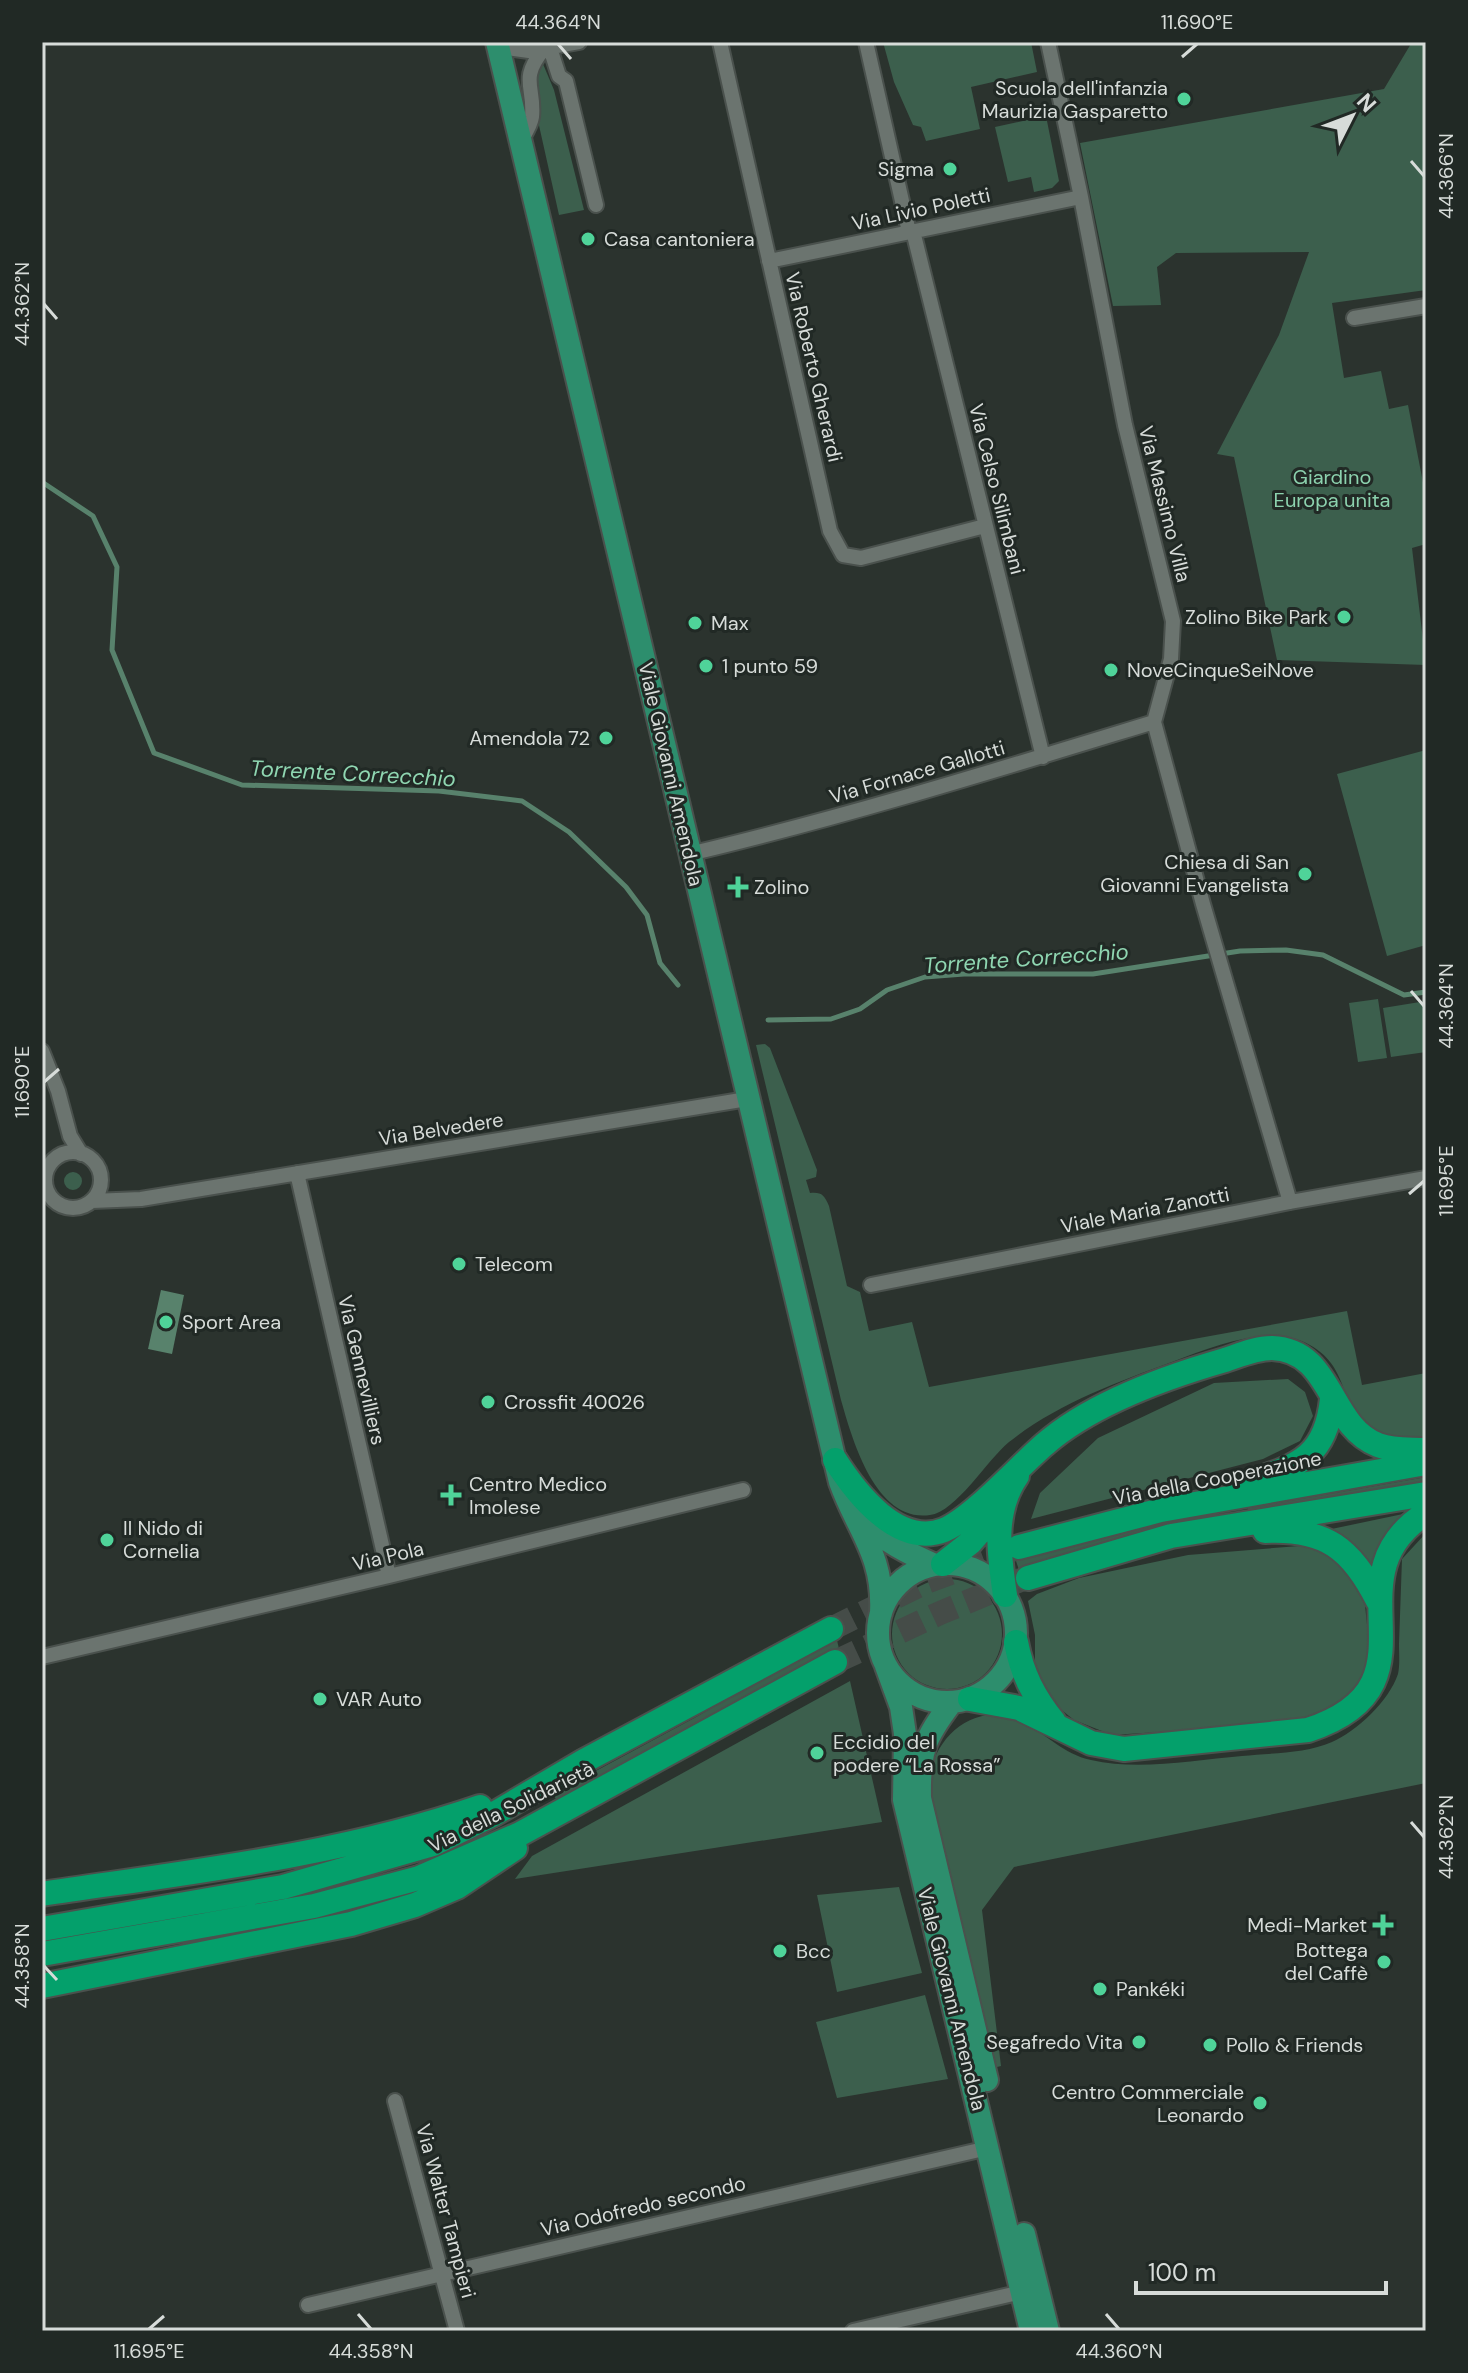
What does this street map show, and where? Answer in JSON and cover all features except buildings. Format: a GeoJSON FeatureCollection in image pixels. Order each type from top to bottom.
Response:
{"type":"FeatureCollection","features":[{"type":"Feature","properties":{"kind":"highway"},"geometry":{"type":"LineString","coordinates":[[835,1460],[846,1478],[882,1515],[906,1529],[921,1533],[943,1530],[964,1518],[1068,1425],[1132,1393],[1200,1367],[1272,1348],[1294,1354],[1314,1365],[1326,1381],[1342,1416],[1363,1437],[1392,1449],[1426,1450]]}},
{"type":"Feature","properties":{"kind":"highway"},"geometry":{"type":"LineString","coordinates":[[1161,1510],[1293,1467],[1306,1459],[1324,1436],[1330,1421],[1332,1399]]}},
{"type":"Feature","properties":{"kind":"highway"},"geometry":{"type":"LineString","coordinates":[[1005,1595],[998,1542],[1004,1503],[1030,1458]]}},
{"type":"Feature","properties":{"kind":"highway","name":"Via della Cooperazione"},"geometry":{"type":"LineString","coordinates":[[1019,1547],[1161,1510],[1426,1463]]}},
{"type":"Feature","properties":{"kind":"highway"},"geometry":{"type":"LineString","coordinates":[[1028,1578],[1171,1536],[1426,1494]]}},
{"type":"Feature","properties":{"kind":"highway"},"geometry":{"type":"LineString","coordinates":[[939,1564],[971,1542],[1004,1503]]}},
{"type":"Feature","properties":{"kind":"highway"},"geometry":{"type":"LineString","coordinates":[[961,1701],[1019,1708],[1056,1724],[1073,1736],[1124,1749],[1308,1730],[1333,1721],[1358,1702],[1377,1677],[1383,1640],[1378,1601],[1384,1563],[1394,1541],[1407,1525],[1426,1513]]}},
{"type":"Feature","properties":{"kind":"highway"},"geometry":{"type":"LineString","coordinates":[[1171,1536],[1280,1530],[1307,1533],[1330,1542],[1352,1558],[1365,1574],[1378,1601]]}},
{"type":"Feature","properties":{"kind":"highway","name":"Via della Solidarietà"},"geometry":{"type":"LineString","coordinates":[[42,1929],[283,1887],[433,1844],[494,1814],[584,1761],[831,1629]]}},
{"type":"Feature","properties":{"kind":"highway"},"geometry":{"type":"LineString","coordinates":[[1016,1642],[1026,1680],[1036,1699],[1056,1724]]}},
{"type":"Feature","properties":{"kind":"highway","name":"Via della Solidarietà"},"geometry":{"type":"LineString","coordinates":[[42,1954],[314,1906],[419,1878],[520,1834],[835,1662]]}},
{"type":"Feature","properties":{"kind":"highway"},"geometry":{"type":"LineString","coordinates":[[42,1894],[263,1862],[404,1830],[500,1800],[584,1761]]}},
{"type":"Feature","properties":{"kind":"highway"},"geometry":{"type":"LineString","coordinates":[[42,1986],[351,1924],[415,1905],[457,1887],[591,1795]]}},
{"type":"Feature","properties":{"kind":"main road","name":"Viale Giovanni Amendola"},"geometry":{"type":"LineString","coordinates":[[500,44],[747,1099],[835,1460],[848,1505],[876,1559],[882,1588],[881,1613]]}},
{"type":"Feature","properties":{"kind":"main road","name":"Viale Giovanni Amendola"},"geometry":{"type":"LineString","coordinates":[[848,1505],[880,1537],[904,1553],[939,1564]]}},
{"type":"Feature","properties":{"kind":"main road"},"geometry":{"type":"LineString","coordinates":[[939,1564],[961,1565],[993,1581],[1005,1595],[1015,1618],[1016,1642],[1012,1657],[996,1683],[961,1701],[926,1699],[914,1694],[893,1677],[886,1666],[879,1640],[881,1613],[887,1599],[907,1576],[939,1564]]}},
{"type":"Feature","properties":{"kind":"main road","name":"Viale Giovanni Amendola"},"geometry":{"type":"LineString","coordinates":[[886,1666],[901,1707],[905,1734],[904,1800],[1031,2331]]}},
{"type":"Feature","properties":{"kind":"main road","name":"Viale Giovanni Amendola"},"geometry":{"type":"LineString","coordinates":[[961,1701],[937,1722],[921,1752],[920,1798],[1048,2331]]}},
{"type":"Feature","properties":{"kind":"street"},"geometry":{"type":"LineString","coordinates":[[500,44],[514,50],[546,49],[579,42]]}},
{"type":"Feature","properties":{"kind":"street","name":"Via Roberto Gherardi"},"geometry":{"type":"LineString","coordinates":[[720,42],[830,531],[843,555],[861,558],[985,526]]}},
{"type":"Feature","properties":{"kind":"street","name":"Via Celso Silimbani"},"geometry":{"type":"LineString","coordinates":[[866,42],[1043,757]]}},
{"type":"Feature","properties":{"kind":"street","name":"Via Massimo Villa"},"geometry":{"type":"LineString","coordinates":[[1048,42],[1125,425],[1173,621],[1171,659],[1154,722]]}},
{"type":"Feature","properties":{"kind":"street"},"geometry":{"type":"LineString","coordinates":[[521,142],[532,119],[528,76],[534,61],[546,49]]}},
{"type":"Feature","properties":{"kind":"street"},"geometry":{"type":"LineString","coordinates":[[546,49],[559,76],[566,81],[596,205]]}},
{"type":"Feature","properties":{"kind":"street","name":"Via Livio Poletti"},"geometry":{"type":"LineString","coordinates":[[769,261],[1081,197]]}},
{"type":"Feature","properties":{"kind":"street"},"geometry":{"type":"LineString","coordinates":[[1354,318],[1426,306]]}},
{"type":"Feature","properties":{"kind":"street"},"geometry":{"type":"LineString","coordinates":[[1154,722],[1290,1202]]}},
{"type":"Feature","properties":{"kind":"street","name":"Via Fornace Gallotti"},"geometry":{"type":"LineString","coordinates":[[689,854],[748,841],[1154,722]]}},
{"type":"Feature","properties":{"kind":"street"},"geometry":{"type":"LineString","coordinates":[[42,1051],[74,1146],[94,1162],[110,1187],[141,1199]]}},
{"type":"Feature","properties":{"kind":"street","name":"Via Belvedere"},"geometry":{"type":"LineString","coordinates":[[92,1201],[141,1199],[747,1099]]}},
{"type":"Feature","properties":{"kind":"street"},"geometry":{"type":"LineString","coordinates":[[66,1123],[60,1156],[44,1179],[50,1196],[57,1203],[75,1208],[92,1201],[101,1185],[101,1176]]}},
{"type":"Feature","properties":{"kind":"street"},"geometry":{"type":"LineString","coordinates":[[60,1156],[81,1154]]}},
{"type":"Feature","properties":{"kind":"street","name":"Via Gennevilliers"},"geometry":{"type":"LineString","coordinates":[[297,1173],[389,1576]]}},
{"type":"Feature","properties":{"kind":"street","name":"Viale Maria Zanotti"},"geometry":{"type":"LineString","coordinates":[[871,1285],[1426,1178]]}},
{"type":"Feature","properties":{"kind":"street"},"geometry":{"type":"LineString","coordinates":[[42,1209],[57,1203]]}},
{"type":"Feature","properties":{"kind":"street","name":"Via Pola"},"geometry":{"type":"LineString","coordinates":[[42,1657],[743,1490]]}},
{"type":"Feature","properties":{"kind":"street","name":"Via Walter Tampieri"},"geometry":{"type":"LineString","coordinates":[[395,2101],[457,2331]]}},
{"type":"Feature","properties":{"kind":"street","name":"Via Odofredo secondo"},"geometry":{"type":"LineString","coordinates":[[308,2305],[988,2148]]}},
{"type":"Feature","properties":{"kind":"street"},"geometry":{"type":"LineString","coordinates":[[853,2331],[1022,2292]]}},
{"type":"Feature","properties":{"kind":"green space"},"geometry":{"type":"Polygon","coordinates":[[[883,42],[1031,42],[1037,72],[971,87],[980,129],[926,141],[921,127],[913,125],[894,82],[883,42]]]}},
{"type":"Feature","properties":{"kind":"green space","name":"Giardino Europa unita"},"geometry":{"type":"Polygon","coordinates":[[[1412,42],[1426,42],[1426,290],[1332,303],[1344,378],[1381,371],[1389,409],[1408,405],[1426,498],[1426,544],[1412,548],[1426,665],[1277,660],[1234,457],[1217,454],[1279,335],[1309,252],[1176,253],[1157,267],[1161,305],[1113,306],[1080,143],[1384,89],[1412,42]]]}},
{"type":"Feature","properties":{"kind":"green space"},"geometry":{"type":"Polygon","coordinates":[[[543,64],[554,90],[584,210],[559,215],[534,103],[537,69],[543,64]]]}},
{"type":"Feature","properties":{"kind":"green space"},"geometry":{"type":"Polygon","coordinates":[[[1046,116],[1059,181],[1052,188],[1034,192],[1031,177],[1008,182],[995,127],[1046,116]]]}},
{"type":"Feature","properties":{"kind":"green space"},"geometry":{"type":"Polygon","coordinates":[[[1426,750],[1426,945],[1387,956],[1337,774],[1426,750]]]}},
{"type":"Feature","properties":{"kind":"green space"},"geometry":{"type":"Polygon","coordinates":[[[1378,999],[1387,1058],[1358,1062],[1349,1003],[1378,999]]]}},
{"type":"Feature","properties":{"kind":"green space"},"geometry":{"type":"Polygon","coordinates":[[[1426,1001],[1426,1052],[1391,1057],[1383,1008],[1426,1001]]]}},
{"type":"Feature","properties":{"kind":"green space"},"geometry":{"type":"Polygon","coordinates":[[[765,1044],[770,1048],[817,1170],[816,1177],[806,1180],[810,1193],[822,1195],[829,1206],[847,1286],[860,1292],[869,1331],[912,1322],[929,1387],[1347,1311],[1362,1385],[1426,1373],[1426,1440],[1379,1436],[1361,1422],[1338,1375],[1321,1352],[1294,1338],[1258,1336],[1220,1345],[1151,1370],[1047,1416],[1000,1450],[961,1495],[940,1512],[911,1514],[894,1506],[869,1475],[859,1455],[841,1400],[756,1045],[765,1044]]]}},
{"type":"Feature","properties":{"kind":"green space"},"geometry":{"type":"Polygon","coordinates":[[[69,1172],[77,1172],[82,1181],[80,1188],[69,1190],[64,1185],[64,1177],[69,1172]]]}},
{"type":"Feature","properties":{"kind":"green space"},"geometry":{"type":"Polygon","coordinates":[[[1288,1379],[1305,1392],[1313,1416],[1300,1441],[1263,1459],[1031,1519],[1040,1493],[1098,1438],[1214,1383],[1288,1379]]]}},
{"type":"Feature","properties":{"kind":"green space"},"geometry":{"type":"Polygon","coordinates":[[[1426,1477],[1426,1485],[1249,1515],[1248,1508],[1426,1477]]]}},
{"type":"Feature","properties":{"kind":"green space"},"geometry":{"type":"Polygon","coordinates":[[[1403,1514],[1383,1545],[1373,1574],[1322,1531],[1403,1514]]]}},
{"type":"Feature","properties":{"kind":"green space"},"geometry":{"type":"Polygon","coordinates":[[[1161,1521],[1163,1532],[1044,1560],[1019,1570],[1016,1561],[1040,1550],[1161,1521]]]}},
{"type":"Feature","properties":{"kind":"green space"},"geometry":{"type":"Polygon","coordinates":[[[1426,1533],[1426,1783],[1014,1867],[982,1910],[1001,2066],[993,2068],[928,1782],[932,1765],[948,1737],[973,1719],[988,1715],[1005,1716],[1022,1722],[1081,1757],[1128,1765],[1287,1752],[1332,1742],[1352,1731],[1371,1714],[1394,1684],[1399,1667],[1402,1559],[1426,1533]]]}},
{"type":"Feature","properties":{"kind":"green space"},"geometry":{"type":"Polygon","coordinates":[[[1299,1546],[1325,1551],[1347,1569],[1365,1605],[1371,1663],[1361,1682],[1341,1702],[1311,1717],[1238,1727],[1112,1735],[1074,1720],[1048,1699],[1035,1682],[1035,1635],[1028,1601],[1037,1594],[1079,1578],[1188,1555],[1299,1546]]]}},
{"type":"Feature","properties":{"kind":"green space"},"geometry":{"type":"Polygon","coordinates":[[[947,1579],[968,1583],[986,1595],[998,1613],[1002,1634],[998,1655],[986,1673],[968,1685],[947,1689],[926,1685],[908,1673],[896,1655],[892,1634],[896,1613],[908,1595],[926,1583],[947,1579]]]}},
{"type":"Feature","properties":{"kind":"green space"},"geometry":{"type":"Polygon","coordinates":[[[836,1636],[840,1653],[558,1803],[553,1794],[696,1717],[836,1636]]]}},
{"type":"Feature","properties":{"kind":"green space"},"geometry":{"type":"Polygon","coordinates":[[[850,1681],[882,1822],[515,1879],[532,1856],[850,1681]]]}},
{"type":"Feature","properties":{"kind":"green space"},"geometry":{"type":"Polygon","coordinates":[[[899,1887],[922,1973],[837,1992],[817,1895],[899,1887]]]}},
{"type":"Feature","properties":{"kind":"green space"},"geometry":{"type":"Polygon","coordinates":[[[925,1995],[948,2079],[837,2098],[816,2022],[925,1995]]]}},
{"type":"Feature","properties":{"kind":"shaded area","name":"Sport Area"},"geometry":{"type":"Polygon","coordinates":[[[161,1290],[184,1295],[172,1354],[148,1349],[161,1290]]]}},
{"type":"Feature","properties":{"kind":"waterway","name":"Torrente Correcchio"},"geometry":{"type":"LineString","coordinates":[[42,482],[93,516],[117,567],[112,650],[154,753],[242,785],[439,791],[522,801],[569,832],[626,887],[647,915],[660,963],[678,985]]}},
{"type":"Feature","properties":{"kind":"waterway","name":"Torrente Correcchio"},"geometry":{"type":"LineString","coordinates":[[768,1020],[831,1019],[860,1009],[887,990],[925,977],[1093,974],[1240,951],[1286,950],[1323,955],[1404,995],[1426,992]]}},
{"type":"Feature","properties":{"kind":"tunnel"},"geometry":{"type":"LineString","coordinates":[[831,1629],[926,1582],[1017,1548]]}},
{"type":"Feature","properties":{"kind":"tunnel"},"geometry":{"type":"LineString","coordinates":[[835,1662],[940,1613],[1023,1579]]}},
{"type":"Feature","properties":{"kind":"place","name":"Scuola dell'infanzia Maurizia Gasparetto"},"geometry":{"type":"Point","coordinates":[1184,99]}},
{"type":"Feature","properties":{"kind":"place","name":"Sigma"},"geometry":{"type":"Point","coordinates":[950,169]}},
{"type":"Feature","properties":{"kind":"place","name":"Casa cantoniera"},"geometry":{"type":"Point","coordinates":[588,239]}},
{"type":"Feature","properties":{"kind":"place","name":"Zolino Bike Park"},"geometry":{"type":"Point","coordinates":[1344,617]}},
{"type":"Feature","properties":{"kind":"place","name":"Max"},"geometry":{"type":"Point","coordinates":[695,623]}},
{"type":"Feature","properties":{"kind":"place","name":"1 punto 59"},"geometry":{"type":"Point","coordinates":[706,666]}},
{"type":"Feature","properties":{"kind":"place","name":"NoveCinqueSeiNove"},"geometry":{"type":"Point","coordinates":[1111,670]}},
{"type":"Feature","properties":{"kind":"place","name":"Amendola 72"},"geometry":{"type":"Point","coordinates":[606,738]}},
{"type":"Feature","properties":{"kind":"place","name":"Chiesa di San Giovanni Evangelista"},"geometry":{"type":"Point","coordinates":[1305,874]}},
{"type":"Feature","properties":{"kind":"place","name":"Zolino"},"geometry":{"type":"Point","coordinates":[738,887]}},
{"type":"Feature","properties":{"kind":"place","name":"Telecom"},"geometry":{"type":"Point","coordinates":[459,1264]}},
{"type":"Feature","properties":{"kind":"place","name":"Sport Area"},"geometry":{"type":"Point","coordinates":[166,1322]}},
{"type":"Feature","properties":{"kind":"place","name":"Crossfit 40026"},"geometry":{"type":"Point","coordinates":[488,1402]}},
{"type":"Feature","properties":{"kind":"place","name":"Centro Medico Imolese"},"geometry":{"type":"Point","coordinates":[451,1495]}},
{"type":"Feature","properties":{"kind":"place","name":"Il Nido di Cornelia"},"geometry":{"type":"Point","coordinates":[107,1540]}},
{"type":"Feature","properties":{"kind":"place","name":"VAR Auto"},"geometry":{"type":"Point","coordinates":[320,1699]}},
{"type":"Feature","properties":{"kind":"place","name":"Eccidio del podere “La Rossa”"},"geometry":{"type":"Point","coordinates":[817,1753]}},
{"type":"Feature","properties":{"kind":"place","name":"Medi-Market"},"geometry":{"type":"Point","coordinates":[1383,1925]}},
{"type":"Feature","properties":{"kind":"place","name":"Bcc"},"geometry":{"type":"Point","coordinates":[780,1951]}},
{"type":"Feature","properties":{"kind":"place","name":"Bottega del Caffè"},"geometry":{"type":"Point","coordinates":[1384,1962]}},
{"type":"Feature","properties":{"kind":"place","name":"Pankéki"},"geometry":{"type":"Point","coordinates":[1100,1989]}},
{"type":"Feature","properties":{"kind":"place","name":"Segafredo Vita"},"geometry":{"type":"Point","coordinates":[1139,2042]}},
{"type":"Feature","properties":{"kind":"place","name":"Pollo & Friends"},"geometry":{"type":"Point","coordinates":[1210,2045]}},
{"type":"Feature","properties":{"kind":"place","name":"Centro Commerciale Leonardo"},"geometry":{"type":"Point","coordinates":[1260,2103]}}]}
